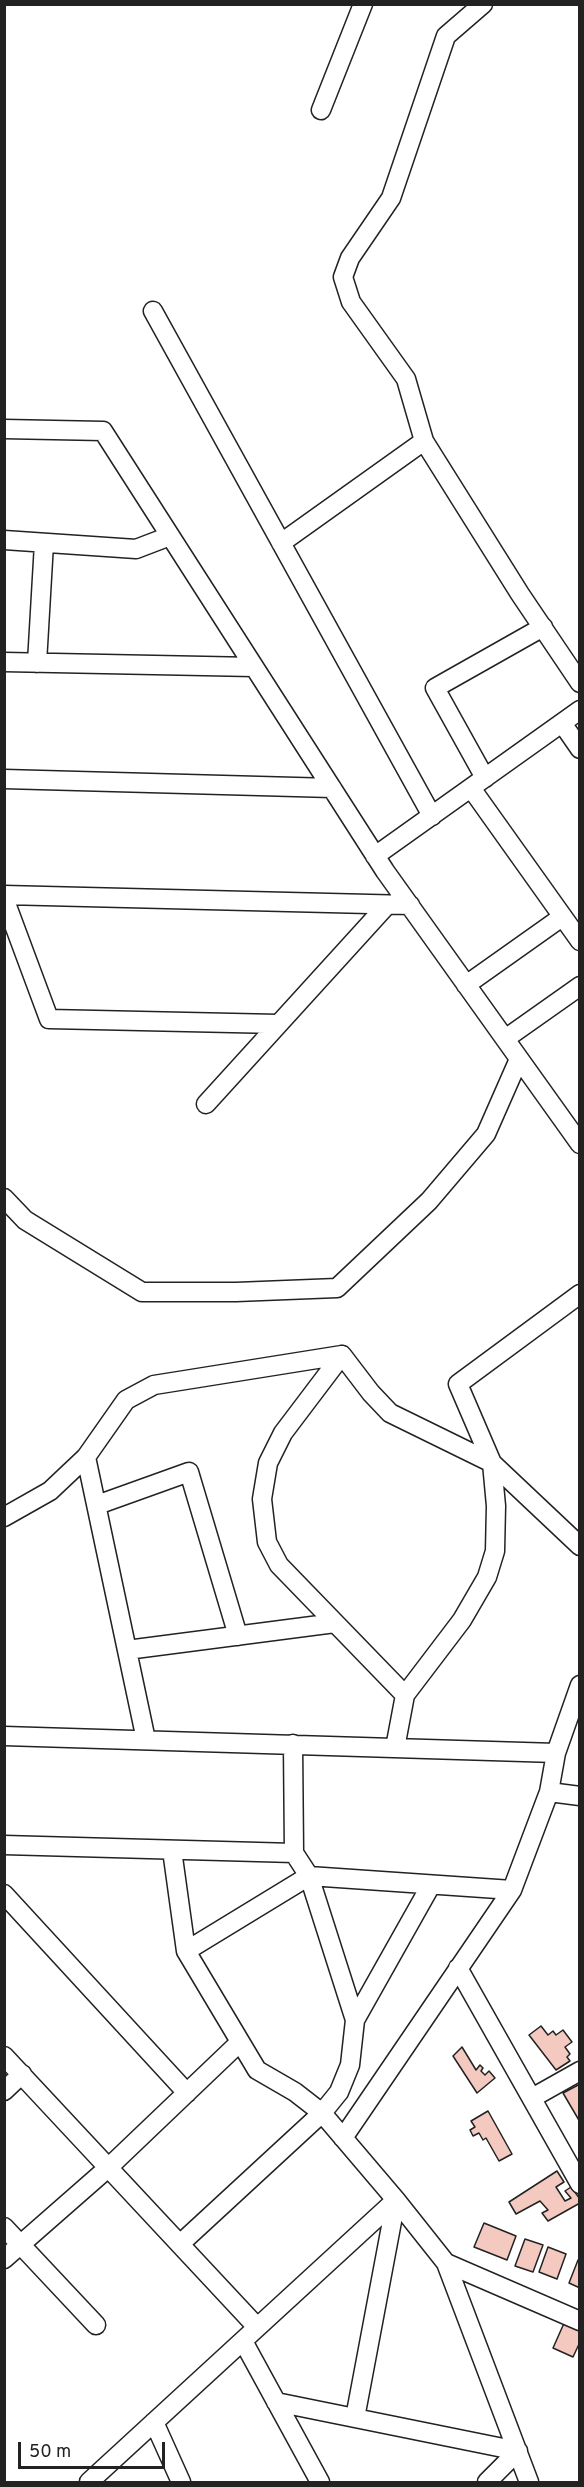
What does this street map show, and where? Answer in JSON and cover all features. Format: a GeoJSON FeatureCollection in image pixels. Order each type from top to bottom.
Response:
{"type":"FeatureCollection","features":[{"type":"Feature","properties":{"kind":"street"},"geometry":{"type":"LineString","coordinates":[[321,110],[363,4]]}},
{"type":"Feature","properties":{"kind":"street"},"geometry":{"type":"LineString","coordinates":[[483,5],[446,36],[391,198],[350,258],[343,277],[351,302],[406,380],[424,441],[579,683]]}},
{"type":"Feature","properties":{"kind":"street"},"geometry":{"type":"LineString","coordinates":[[153,311],[432,816]]}},
{"type":"Feature","properties":{"kind":"street"},"geometry":{"type":"LineString","coordinates":[[4,429],[103,431],[375,856],[579,1144]]}},
{"type":"Feature","properties":{"kind":"street"},"geometry":{"type":"LineString","coordinates":[[281,543],[424,441]]}},
{"type":"Feature","properties":{"kind":"street"},"geometry":{"type":"LineString","coordinates":[[4,540],[136,549],[170,536]]}},
{"type":"Feature","properties":{"kind":"street"},"geometry":{"type":"LineString","coordinates":[[37,663],[44,543]]}},
{"type":"Feature","properties":{"kind":"street"},"geometry":{"type":"LineString","coordinates":[[543,627],[435,688],[478,783],[579,941]]}},
{"type":"Feature","properties":{"kind":"street"},"geometry":{"type":"LineString","coordinates":[[4,662],[254,667]]}},
{"type":"Feature","properties":{"kind":"street"},"geometry":{"type":"LineString","coordinates":[[375,856],[579,711]]}},
{"type":"Feature","properties":{"kind":"street"},"geometry":{"type":"LineString","coordinates":[[562,723],[579,749]]}},
{"type":"Feature","properties":{"kind":"street"},"geometry":{"type":"LineString","coordinates":[[4,779],[332,788]]}},
{"type":"Feature","properties":{"kind":"street"},"geometry":{"type":"LineString","coordinates":[[278,1024],[49,1019],[4,896],[410,905]]}},
{"type":"Feature","properties":{"kind":"street"},"geometry":{"type":"LineString","coordinates":[[206,1104],[387,905]]}},
{"type":"Feature","properties":{"kind":"street"},"geometry":{"type":"LineString","coordinates":[[466,985],[562,917]]}},
{"type":"Feature","properties":{"kind":"street"},"geometry":{"type":"LineString","coordinates":[[504,1039],[579,986]]}},
{"type":"Feature","properties":{"kind":"street"},"geometry":{"type":"LineString","coordinates":[[4,1198],[25,1220],[142,1293],[337,1288],[429,1201],[486,1134],[519,1059]]}},
{"type":"Feature","properties":{"kind":"street"},"geometry":{"type":"LineString","coordinates":[[395,1748],[405,1695],[462,1620],[487,1576],[495,1551],[496,1506],[492,1463],[458,1384],[579,1294]]}},
{"type":"Feature","properties":{"kind":"street"},"geometry":{"type":"LineString","coordinates":[[342,1355],[371,1393],[390,1413],[492,1463],[579,1546]]}},
{"type":"Feature","properties":{"kind":"street"},"geometry":{"type":"LineString","coordinates":[[4,1517],[50,1491],[86,1457],[126,1400],[154,1385],[342,1355]]}},
{"type":"Feature","properties":{"kind":"street"},"geometry":{"type":"LineString","coordinates":[[342,1355],[283,1433],[268,1463],[262,1499],[267,1542],[279,1565],[405,1695]]}},
{"type":"Feature","properties":{"kind":"street"},"geometry":{"type":"LineString","coordinates":[[86,1457],[146,1740]]}},
{"type":"Feature","properties":{"kind":"street"},"geometry":{"type":"LineString","coordinates":[[96,1505],[189,1472],[238,1636]]}},
{"type":"Feature","properties":{"kind":"street"},"geometry":{"type":"LineString","coordinates":[[127,1650],[335,1623]]}},
{"type":"Feature","properties":{"kind":"street"},"geometry":{"type":"LineString","coordinates":[[344,2138],[512,1890],[549,1792],[556,1753],[579,1684]]}},
{"type":"Feature","properties":{"kind":"street"},"geometry":{"type":"LineString","coordinates":[[4,1736],[556,1753]]}},
{"type":"Feature","properties":{"kind":"street"},"geometry":{"type":"LineString","coordinates":[[293,1744],[294,1854],[309,1876],[355,2020]]}},
{"type":"Feature","properties":{"kind":"street"},"geometry":{"type":"LineString","coordinates":[[549,1792],[579,1796]]}},
{"type":"Feature","properties":{"kind":"street"},"geometry":{"type":"LineString","coordinates":[[4,1845],[294,1854]]}},
{"type":"Feature","properties":{"kind":"street"},"geometry":{"type":"LineString","coordinates":[[172,1850],[186,1951],[257,2070],[295,2092],[322,2113],[396,2200],[446,2264],[530,2482]]}},
{"type":"Feature","properties":{"kind":"street"},"geometry":{"type":"LineString","coordinates":[[186,1951],[309,1876],[512,1890]]}},
{"type":"Feature","properties":{"kind":"street"},"geometry":{"type":"LineString","coordinates":[[180,2244],[322,2113],[339,2092],[350,2065],[355,2020],[431,1885]]}},
{"type":"Feature","properties":{"kind":"street"},"geometry":{"type":"LineString","coordinates":[[4,1894],[188,2093]]}},
{"type":"Feature","properties":{"kind":"street"},"geometry":{"type":"LineString","coordinates":[[458,1968],[579,2184]]}},
{"type":"Feature","properties":{"kind":"street"},"geometry":{"type":"LineString","coordinates":[[4,2259],[109,2167],[240,2042]]}},
{"type":"Feature","properties":{"kind":"street"},"geometry":{"type":"LineString","coordinates":[[4,2056],[257,2327]]}},
{"type":"Feature","properties":{"kind":"street"},"geometry":{"type":"LineString","coordinates":[[532,2098],[579,2070]]}},
{"type":"Feature","properties":{"kind":"street"},"geometry":{"type":"LineString","coordinates":[[4,2091],[22,2074]]}},
{"type":"Feature","properties":{"kind":"street"},"geometry":{"type":"LineString","coordinates":[[89,2482],[396,2200]]}},
{"type":"Feature","properties":{"kind":"street"},"geometry":{"type":"LineString","coordinates":[[355,2418],[396,2200]]}},
{"type":"Feature","properties":{"kind":"street"},"geometry":{"type":"LineString","coordinates":[[4,2227],[96,2325]]}},
{"type":"Feature","properties":{"kind":"street"},"geometry":{"type":"LineString","coordinates":[[446,2264],[579,2320]]}},
{"type":"Feature","properties":{"kind":"street"},"geometry":{"type":"LineString","coordinates":[[243,2341],[320,2482]]}},
{"type":"Feature","properties":{"kind":"street"},"geometry":{"type":"LineString","coordinates":[[276,2402],[518,2451]]}},
{"type":"Feature","properties":{"kind":"street"},"geometry":{"type":"LineString","coordinates":[[154,2422],[182,2482]]}},
{"type":"Feature","properties":{"kind":"street"},"geometry":{"type":"LineString","coordinates":[[487,2482],[518,2451]]}},
{"type":"Feature","properties":{"kind":"building"},"geometry":{"type":"Polygon","coordinates":[[[541,2026],[548,2035],[553,2031],[556,2035],[563,2030],[572,2042],[565,2047],[570,2054],[567,2057],[570,2061],[556,2070],[529,2035],[541,2026]]]}},
{"type":"Feature","properties":{"kind":"building"},"geometry":{"type":"Polygon","coordinates":[[[462,2047],[476,2070],[480,2065],[485,2075],[489,2071],[495,2078],[477,2093],[453,2056],[462,2047]]]}},
{"type":"Feature","properties":{"kind":"building"},"geometry":{"type":"Polygon","coordinates":[[[580,2084],[580,2122],[563,2093],[580,2084]]]}},
{"type":"Feature","properties":{"kind":"building"},"geometry":{"type":"Polygon","coordinates":[[[488,2111],[512,2154],[499,2161],[486,2138],[483,2140],[479,2133],[473,2136],[470,2130],[475,2127],[471,2121],[488,2111]]]}},
{"type":"Feature","properties":{"kind":"building"},"geometry":{"type":"Polygon","coordinates":[[[557,2171],[564,2182],[556,2187],[565,2201],[571,2198],[565,2191],[571,2187],[580,2199],[580,2203],[548,2221],[542,2213],[548,2210],[540,2201],[516,2214],[509,2202],[557,2171]]]}},
{"type":"Feature","properties":{"kind":"building"},"geometry":{"type":"Polygon","coordinates":[[[484,2223],[516,2236],[507,2260],[474,2247],[484,2223]]]}},
{"type":"Feature","properties":{"kind":"building"},"geometry":{"type":"Polygon","coordinates":[[[525,2239],[543,2245],[533,2272],[515,2266],[525,2239]]]}},
{"type":"Feature","properties":{"kind":"building"},"geometry":{"type":"Polygon","coordinates":[[[548,2247],[566,2254],[557,2279],[539,2272],[548,2247]]]}},
{"type":"Feature","properties":{"kind":"building"},"geometry":{"type":"Polygon","coordinates":[[[578,2260],[580,2261],[580,2288],[569,2283],[578,2260]]]}},
{"type":"Feature","properties":{"kind":"building"},"geometry":{"type":"Polygon","coordinates":[[[565,2321],[580,2328],[580,2342],[573,2357],[553,2348],[565,2321]]]}}]}
